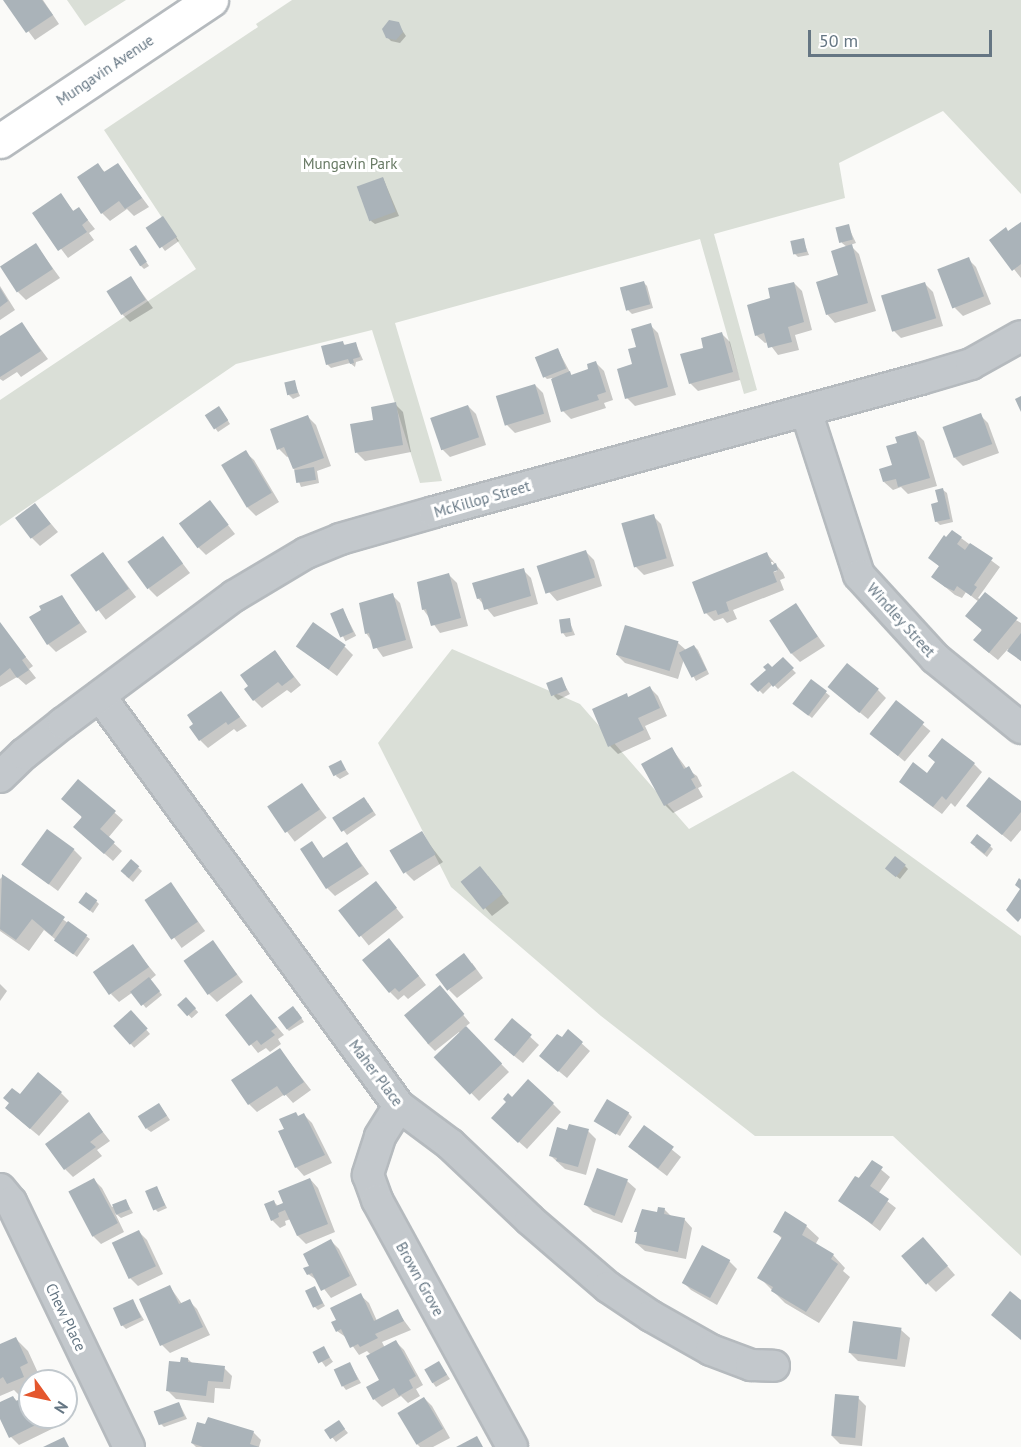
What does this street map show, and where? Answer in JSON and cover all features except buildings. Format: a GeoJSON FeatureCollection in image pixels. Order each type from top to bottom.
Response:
{"type":"FeatureCollection","features":[{"type":"Feature","properties":{"kind":"main road","name":"Mungavin Avenue"},"geometry":{"type":"LineString","coordinates":[[0,141],[211,0]]}},
{"type":"Feature","properties":{"kind":"street","name":"McKillop Street"},"geometry":{"type":"LineString","coordinates":[[0,777],[24,754],[234,596],[306,553],[340,539],[434,512],[972,364],[1021,336]]}},
{"type":"Feature","properties":{"kind":"street","name":"Windley Street"},"geometry":{"type":"LineString","coordinates":[[806,411],[859,575],[935,658],[1021,728]]}},
{"type":"Feature","properties":{"kind":"street","name":"Maher Place"},"geometry":{"type":"LineString","coordinates":[[100,696],[399,1106],[450,1144],[530,1220],[608,1287],[651,1316],[711,1350],[751,1365],[774,1366]]}},
{"type":"Feature","properties":{"kind":"street","name":"Brown Grove"},"geometry":{"type":"LineString","coordinates":[[399,1106],[380,1137],[369,1175],[377,1200],[512,1447]]}},
{"type":"Feature","properties":{"kind":"street","name":"Chew Place"},"geometry":{"type":"LineString","coordinates":[[0,1189],[10,1202],[129,1447]]}},
{"type":"Feature","properties":{"kind":"green space"},"geometry":{"type":"Polygon","coordinates":[[[67,0],[126,0],[85,26],[67,0]]]}},
{"type":"Feature","properties":{"kind":"green space","name":"Mungavin Park"},"geometry":{"type":"Polygon","coordinates":[[[292,0],[1021,0],[1021,194],[943,111],[839,163],[845,198],[714,234],[757,390],[744,394],[700,239],[395,323],[442,481],[420,483],[372,330],[236,364],[0,526],[0,400],[196,269],[104,130],[258,27],[256,24],[292,0]]]}},
{"type":"Feature","properties":{"kind":"green space"},"geometry":{"type":"Polygon","coordinates":[[[452,649],[580,704],[689,829],[793,771],[1021,936],[1021,1256],[893,1136],[755,1136],[601,1016],[451,887],[378,743],[452,649]]]}}]}
